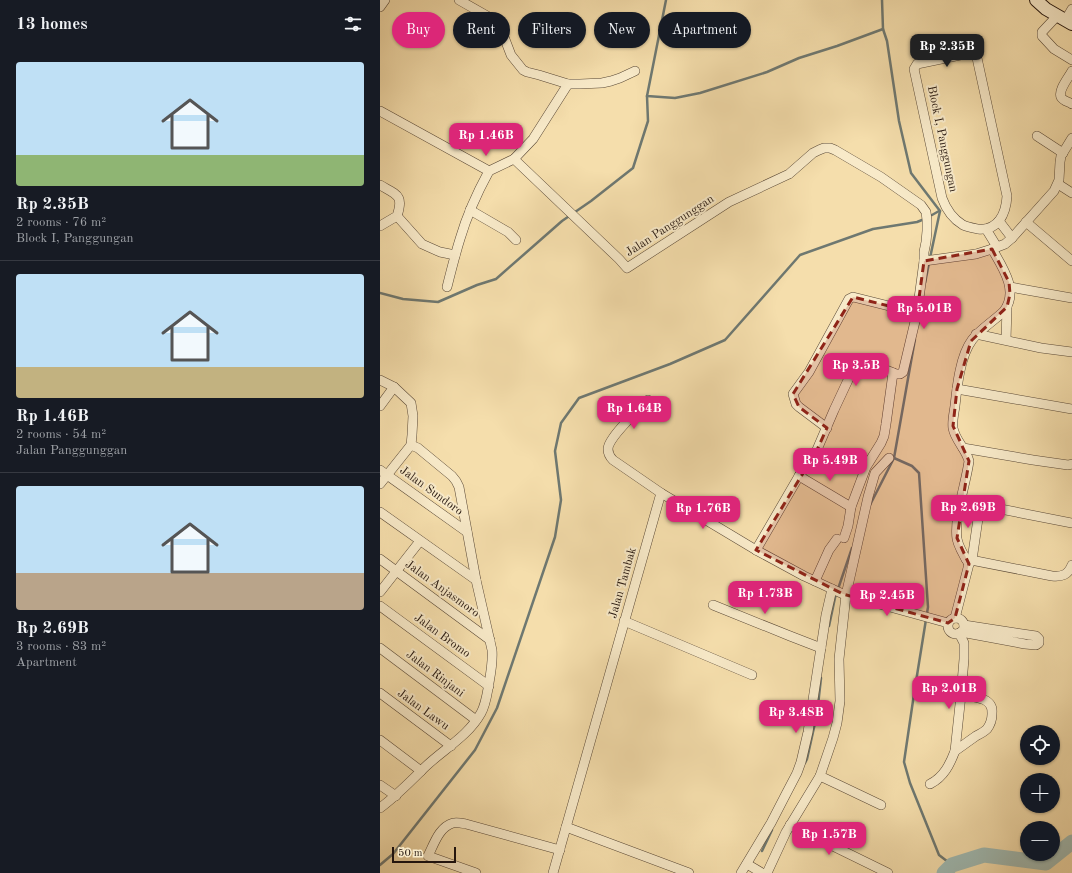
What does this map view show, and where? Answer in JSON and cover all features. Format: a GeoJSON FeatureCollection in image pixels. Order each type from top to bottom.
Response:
{"type":"FeatureCollection","features":[{"type":"Feature","properties":{"kind":"main road"},"geometry":{"type":"LineString","coordinates":[[1036,0],[1046,9],[1064,20]]}},
{"type":"Feature","properties":{"kind":"street"},"geometry":{"type":"LineString","coordinates":[[380,7],[384,0]]}},
{"type":"Feature","properties":{"kind":"street"},"geometry":{"type":"LineString","coordinates":[[458,0],[496,21],[501,29],[511,55],[523,70],[527,72],[568,84],[602,83],[620,78],[635,71]]}},
{"type":"Feature","properties":{"kind":"street"},"geometry":{"type":"LineString","coordinates":[[1072,9],[1064,20],[1042,32],[1042,36],[1054,49],[1072,60]]}},
{"type":"Feature","properties":{"kind":"street","name":"Block I, Panggungan"},"geometry":{"type":"LineString","coordinates":[[986,229],[963,225],[950,213],[942,198],[914,69],[917,64],[970,53],[974,54],[977,58],[1006,190],[1006,202],[1003,214],[999,221]]}},
{"type":"Feature","properties":{"kind":"street"},"geometry":{"type":"LineString","coordinates":[[1072,71],[1060,94],[1064,100],[1072,104]]}},
{"type":"Feature","properties":{"kind":"street"},"geometry":{"type":"LineString","coordinates":[[447,287],[460,238],[470,210],[489,171],[514,159],[533,139],[568,84]]}},
{"type":"Feature","properties":{"kind":"street"},"geometry":{"type":"LineString","coordinates":[[380,111],[489,171]]}},
{"type":"Feature","properties":{"kind":"street"},"geometry":{"type":"LineString","coordinates":[[1037,136],[1063,153]]}},
{"type":"Feature","properties":{"kind":"street"},"geometry":{"type":"LineString","coordinates":[[756,550],[799,476],[816,452],[848,378],[857,362],[861,360],[893,373],[902,373],[928,260],[976,254],[1005,244],[1054,191],[1060,176],[1060,159],[1072,138]]}},
{"type":"Feature","properties":{"kind":"street","name":"Jalan Panggunggan"},"geometry":{"type":"LineString","coordinates":[[514,159],[627,268],[723,206],[789,174],[819,150],[830,148],[881,177],[921,205],[926,212],[927,220],[924,252],[928,260]]}},
{"type":"Feature","properties":{"kind":"street"},"geometry":{"type":"LineString","coordinates":[[1058,184],[1072,193]]}},
{"type":"Feature","properties":{"kind":"street"},"geometry":{"type":"LineString","coordinates":[[380,185],[397,195],[400,201],[397,216],[380,226]]}},
{"type":"Feature","properties":{"kind":"street"},"geometry":{"type":"LineString","coordinates":[[470,210],[508,232],[516,240]]}},
{"type":"Feature","properties":{"kind":"street"},"geometry":{"type":"LineString","coordinates":[[397,216],[422,244],[440,252],[455,255]]}},
{"type":"Feature","properties":{"kind":"street"},"geometry":{"type":"LineString","coordinates":[[1012,238],[999,221],[994,226],[986,229],[1007,277],[1010,287],[1010,300],[1007,307],[999,316],[976,334],[971,341],[965,354],[957,389],[952,426],[968,456],[969,461],[958,521],[957,538],[960,549],[968,561],[1059,577],[1067,574],[1072,565]]}},
{"type":"Feature","properties":{"kind":"street"},"geometry":{"type":"LineString","coordinates":[[1026,222],[1072,261]]}},
{"type":"Feature","properties":{"kind":"street"},"geometry":{"type":"LineString","coordinates":[[1010,287],[1072,298]]}},
{"type":"Feature","properties":{"kind":"street"},"geometry":{"type":"LineString","coordinates":[[827,428],[799,408],[793,394],[809,372],[849,299],[853,297],[917,313]]}},
{"type":"Feature","properties":{"kind":"street"},"geometry":{"type":"LineString","coordinates":[[1006,340],[1007,307]]}},
{"type":"Feature","properties":{"kind":"street"},"geometry":{"type":"LineString","coordinates":[[976,334],[1041,348],[1072,352]]}},
{"type":"Feature","properties":{"kind":"street"},"geometry":{"type":"LineString","coordinates":[[815,581],[829,550],[841,538],[848,526],[851,507],[866,467],[884,436],[893,373]]}},
{"type":"Feature","properties":{"kind":"street"},"geometry":{"type":"LineString","coordinates":[[380,380],[394,387],[411,403],[413,416],[411,445],[384,472],[380,484]]}},
{"type":"Feature","properties":{"kind":"street"},"geometry":{"type":"LineString","coordinates":[[380,406],[394,387]]}},
{"type":"Feature","properties":{"kind":"street"},"geometry":{"type":"LineString","coordinates":[[957,389],[1072,409]]}},
{"type":"Feature","properties":{"kind":"street"},"geometry":{"type":"LineString","coordinates":[[648,400],[610,441],[608,450],[613,460],[661,493],[756,550],[839,592],[951,620],[961,619],[964,659],[956,751],[939,779],[930,784]]}},
{"type":"Feature","properties":{"kind":"street"},"geometry":{"type":"LineString","coordinates":[[380,808],[396,796],[421,771],[451,746],[476,720],[487,697],[493,659],[476,580],[461,493],[452,476],[418,448],[411,445]]}},
{"type":"Feature","properties":{"kind":"street"},"geometry":{"type":"LineString","coordinates":[[963,448],[1033,460],[1068,465],[1072,464]]}},
{"type":"Feature","properties":{"kind":"street"},"geometry":{"type":"LineString","coordinates":[[741,873],[783,800],[801,762],[809,724],[821,648],[875,473],[889,458]]}},
{"type":"Feature","properties":{"kind":"street","name":"Jalan Sundoro"},"geometry":{"type":"LineString","coordinates":[[384,472],[468,532]]}},
{"type":"Feature","properties":{"kind":"street"},"geometry":{"type":"LineString","coordinates":[[799,476],[851,507]]}},
{"type":"Feature","properties":{"kind":"street","name":"Jalan Tambak"},"geometry":{"type":"LineString","coordinates":[[554,873],[661,493]]}},
{"type":"Feature","properties":{"kind":"street"},"geometry":{"type":"LineString","coordinates":[[961,502],[980,504],[1072,523]]}},
{"type":"Feature","properties":{"kind":"street"},"geometry":{"type":"LineString","coordinates":[[980,504],[968,561],[951,620],[947,626],[953,634],[961,630],[1025,639]]}},
{"type":"Feature","properties":{"kind":"street"},"geometry":{"type":"LineString","coordinates":[[380,512],[476,580]]}},
{"type":"Feature","properties":{"kind":"street"},"geometry":{"type":"LineString","coordinates":[[380,592],[420,541]]}},
{"type":"Feature","properties":{"kind":"street","name":"Jalan Anjasmoro"},"geometry":{"type":"LineString","coordinates":[[380,558],[490,640]]}},
{"type":"Feature","properties":{"kind":"street"},"geometry":{"type":"LineString","coordinates":[[767,873],[790,826],[820,776],[833,738],[839,713],[840,701],[839,592]]}},
{"type":"Feature","properties":{"kind":"street"},"geometry":{"type":"LineString","coordinates":[[713,605],[821,648]]}},
{"type":"Feature","properties":{"kind":"street","name":"Jalan Bromo"},"geometry":{"type":"LineString","coordinates":[[380,606],[489,686]]}},
{"type":"Feature","properties":{"kind":"street"},"geometry":{"type":"LineString","coordinates":[[624,621],[752,675]]}},
{"type":"Feature","properties":{"kind":"street","name":"Jalan Rinjani"},"geometry":{"type":"LineString","coordinates":[[380,648],[476,720]]}},
{"type":"Feature","properties":{"kind":"street","name":"Jalan Lawu"},"geometry":{"type":"LineString","coordinates":[[380,693],[451,746]]}},
{"type":"Feature","properties":{"kind":"street"},"geometry":{"type":"LineString","coordinates":[[956,751],[985,730],[991,721],[992,713],[992,707],[985,700],[962,695]]}},
{"type":"Feature","properties":{"kind":"street"},"geometry":{"type":"LineString","coordinates":[[380,740],[421,771]]}},
{"type":"Feature","properties":{"kind":"street"},"geometry":{"type":"LineString","coordinates":[[820,776],[881,805]]}},
{"type":"Feature","properties":{"kind":"street"},"geometry":{"type":"LineString","coordinates":[[380,785],[396,796]]}},
{"type":"Feature","properties":{"kind":"street"},"geometry":{"type":"LineString","coordinates":[[476,873],[428,856],[439,833],[449,824],[454,822],[466,824],[560,850]]}},
{"type":"Feature","properties":{"kind":"street"},"geometry":{"type":"LineString","coordinates":[[790,826],[877,870],[888,873]]}},
{"type":"Feature","properties":{"kind":"street"},"geometry":{"type":"LineString","coordinates":[[566,827],[689,873]]}},
{"type":"Feature","properties":{"kind":"street"},"geometry":{"type":"LineString","coordinates":[[747,864],[762,873]]}},
{"type":"Feature","properties":{"kind":"highlighted area"},"geometry":{"type":"Polygon","coordinates":[[[992,249],[1009,282],[1010,294],[1007,307],[971,341],[957,389],[953,426],[969,461],[957,538],[969,564],[955,618],[948,623],[843,594],[756,550],[816,452],[827,428],[799,407],[793,394],[853,297],[917,313],[924,261],[992,249]]]}},
{"type":"Feature","properties":{"kind":"waterway"},"geometry":{"type":"LineString","coordinates":[[666,0],[647,96],[675,98],[700,93],[767,72],[799,58],[883,29]]}},
{"type":"Feature","properties":{"kind":"waterway"},"geometry":{"type":"LineString","coordinates":[[882,0],[883,29],[887,41],[899,121],[911,173],[940,211]]}},
{"type":"Feature","properties":{"kind":"waterway"},"geometry":{"type":"LineString","coordinates":[[380,293],[403,299],[438,302],[477,285],[496,279],[562,221],[591,201],[633,168],[648,121],[647,96]]}},
{"type":"Feature","properties":{"kind":"waterway"},"geometry":{"type":"LineString","coordinates":[[932,215],[939,211]]}},
{"type":"Feature","properties":{"kind":"waterway"},"geometry":{"type":"LineString","coordinates":[[930,258],[940,211]]}},
{"type":"Feature","properties":{"kind":"waterway"},"geometry":{"type":"LineString","coordinates":[[380,865],[393,854],[475,750],[497,708],[555,537],[561,500],[555,451],[561,423],[579,398],[670,364],[725,340],[800,255],[873,229],[922,220]]}},
{"type":"Feature","properties":{"kind":"waterway"},"geometry":{"type":"LineString","coordinates":[[925,283],[929,263]]}},
{"type":"Feature","properties":{"kind":"waterway"},"geometry":{"type":"LineString","coordinates":[[870,505],[894,458],[915,339]]}},
{"type":"Feature","properties":{"kind":"waterway"},"geometry":{"type":"LineString","coordinates":[[894,458],[912,466],[919,473],[928,607],[904,762],[910,783],[939,855],[952,865]]}},
{"type":"Feature","properties":{"kind":"waterway"},"geometry":{"type":"LineString","coordinates":[[838,589],[852,548]]}},
{"type":"Feature","properties":{"kind":"waterway"},"geometry":{"type":"LineString","coordinates":[[829,626],[836,593]]}},
{"type":"Feature","properties":{"kind":"waterway"},"geometry":{"type":"LineString","coordinates":[[805,763],[817,714],[821,678]]}},
{"type":"Feature","properties":{"kind":"waterway"},"geometry":{"type":"LineString","coordinates":[[762,851],[772,830]]}},
{"type":"Feature","properties":{"kind":"waterway"},"geometry":{"type":"LineString","coordinates":[[944,873],[952,865],[984,855],[1046,863],[1072,842]]}}]}
